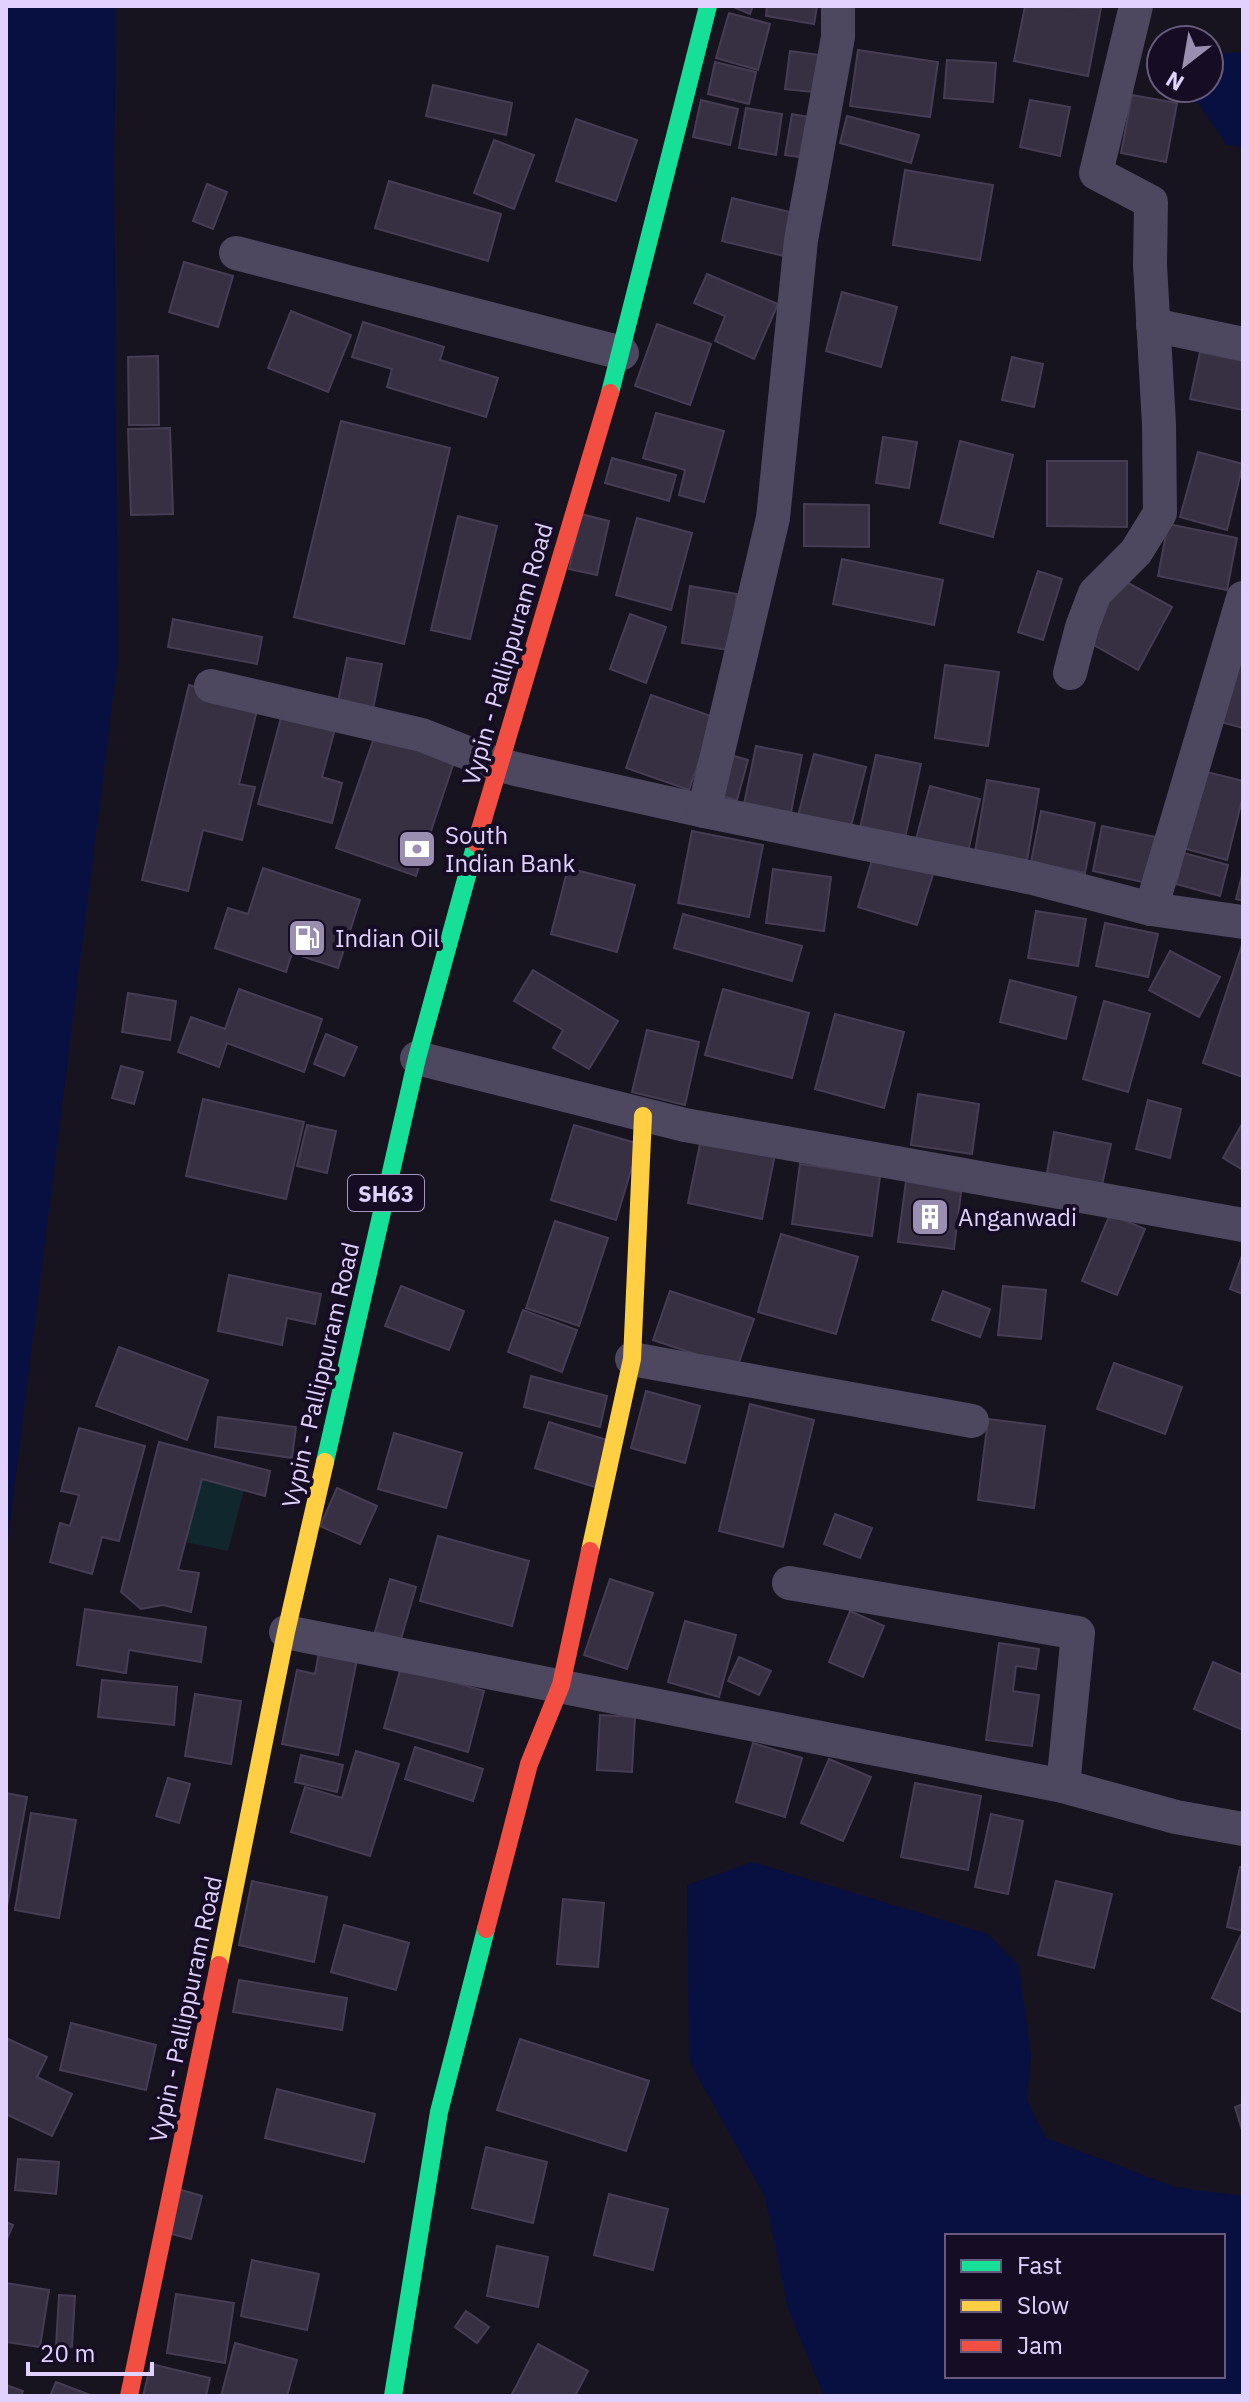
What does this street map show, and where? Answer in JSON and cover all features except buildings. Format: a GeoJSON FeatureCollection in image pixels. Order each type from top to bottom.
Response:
{"type":"FeatureCollection","features":[{"type":"Feature","properties":{"kind":"main road","name":"Vypin - Pallippuram Road"},"geometry":{"type":"LineString","coordinates":[[129,2396],[286,1632],[417,1058],[498,765],[622,353],[708,6]]}},
{"type":"Feature","properties":{"kind":"main road"},"geometry":{"type":"LineString","coordinates":[[393,2396],[439,2112],[529,1764],[561,1685],[632,1359],[643,1116]]}},
{"type":"Feature","properties":{"kind":"street"},"geometry":{"type":"LineString","coordinates":[[704,811],[773,518],[801,240],[838,37],[838,6]]}},
{"type":"Feature","properties":{"kind":"street"},"geometry":{"type":"LineString","coordinates":[[1070,673],[1095,593],[1136,552],[1160,513],[1150,265],[1151,202],[1096,173],[1136,6]]}},
{"type":"Feature","properties":{"kind":"street"},"geometry":{"type":"LineString","coordinates":[[236,253],[622,353]]}},
{"type":"Feature","properties":{"kind":"street"},"geometry":{"type":"LineString","coordinates":[[1153,325],[1243,344]]}},
{"type":"Feature","properties":{"kind":"street"},"geometry":{"type":"LineString","coordinates":[[1151,909],[1243,598]]}},
{"type":"Feature","properties":{"kind":"street"},"geometry":{"type":"LineString","coordinates":[[211,686],[422,735],[498,765],[704,811],[1033,878],[1151,909],[1243,922]]}},
{"type":"Feature","properties":{"kind":"street"},"geometry":{"type":"LineString","coordinates":[[417,1058],[643,1116],[1243,1225]]}},
{"type":"Feature","properties":{"kind":"street"},"geometry":{"type":"LineString","coordinates":[[632,1359],[972,1421]]}},
{"type":"Feature","properties":{"kind":"street"},"geometry":{"type":"LineString","coordinates":[[789,1583],[1078,1633],[1063,1786]]}},
{"type":"Feature","properties":{"kind":"street"},"geometry":{"type":"LineString","coordinates":[[286,1632],[1063,1786],[1176,1817],[1243,1829]]}},
{"type":"Feature","properties":{"kind":"shaded area"},"geometry":{"type":"Polygon","coordinates":[[[6,6],[116,6],[114,166],[118,658],[6,1555],[6,6]]]}},
{"type":"Feature","properties":{"kind":"shaded area"},"geometry":{"type":"Polygon","coordinates":[[[1243,52],[1243,148],[1226,144],[1198,104],[1225,104],[1225,53],[1243,52]]]}},
{"type":"Feature","properties":{"kind":"shaded area"},"geometry":{"type":"Polygon","coordinates":[[[202,1479],[244,1490],[228,1551],[185,1542],[202,1479]]]}},
{"type":"Feature","properties":{"kind":"shaded area"},"geometry":{"type":"Polygon","coordinates":[[[753,1862],[988,1934],[1019,1966],[1031,2055],[1027,2100],[1046,2138],[1175,2187],[1243,2196],[1243,2396],[824,2396],[788,2309],[765,2197],[689,2061],[687,1885],[753,1862]]]}},
{"type":"Feature","properties":{"kind":"traffic: fast"},"geometry":{"type":"LineString","coordinates":[[610,393],[708,6]]}},
{"type":"Feature","properties":{"kind":"traffic: fast"},"geometry":{"type":"LineString","coordinates":[[325,1462],[417,1058],[476,843]]}},
{"type":"Feature","properties":{"kind":"traffic: fast"},"geometry":{"type":"LineString","coordinates":[[393,2396],[439,2112],[486,1929]]}},
{"type":"Feature","properties":{"kind":"traffic: slow"},"geometry":{"type":"LineString","coordinates":[[590,1551],[632,1359],[643,1116]]}},
{"type":"Feature","properties":{"kind":"traffic: slow"},"geometry":{"type":"LineString","coordinates":[[219,1965],[286,1632],[325,1462]]}},
{"type":"Feature","properties":{"kind":"traffic: jam"},"geometry":{"type":"LineString","coordinates":[[476,843],[610,393]]}},
{"type":"Feature","properties":{"kind":"traffic: jam"},"geometry":{"type":"LineString","coordinates":[[486,1929],[529,1764],[561,1685],[590,1551]]}},
{"type":"Feature","properties":{"kind":"traffic: jam"},"geometry":{"type":"LineString","coordinates":[[129,2396],[219,1965]]}},
{"type":"Feature","properties":{"kind":"place","name":"South Indian Bank"},"geometry":{"type":"Point","coordinates":[417,849]}},
{"type":"Feature","properties":{"kind":"place","name":"Indian Oil"},"geometry":{"type":"Point","coordinates":[307,938]}},
{"type":"Feature","properties":{"kind":"place","name":"Anganwadi"},"geometry":{"type":"Point","coordinates":[930,1217]}}]}
